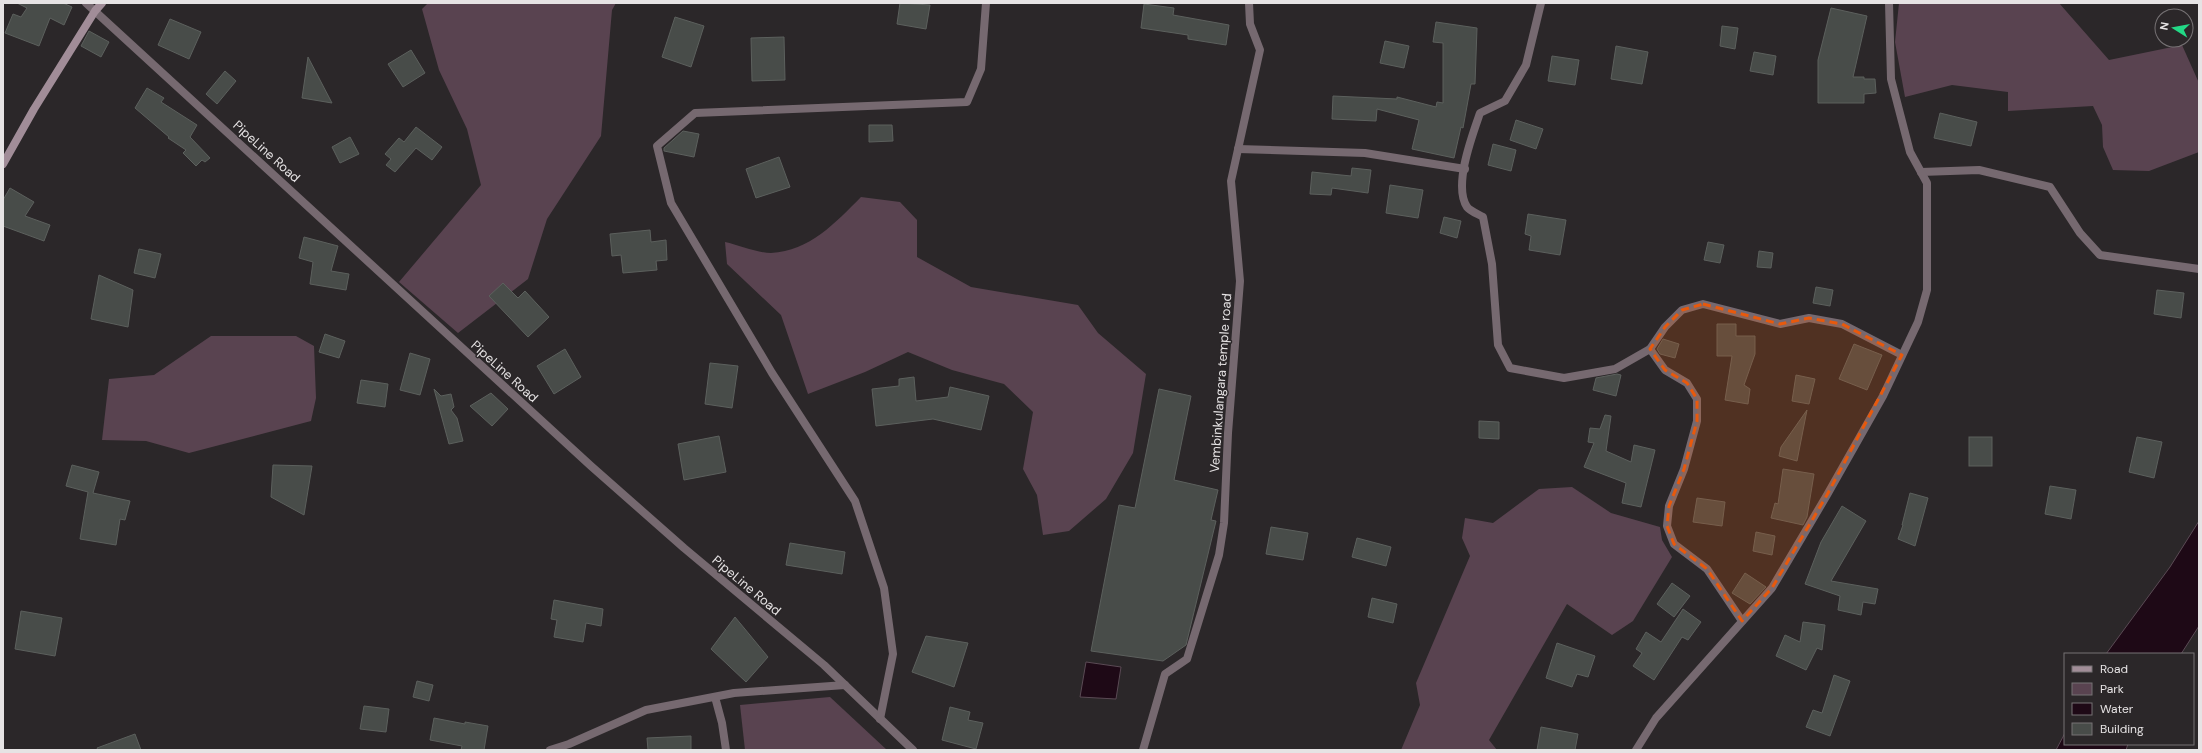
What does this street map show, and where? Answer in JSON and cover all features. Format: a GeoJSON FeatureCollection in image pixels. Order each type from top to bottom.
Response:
{"type":"FeatureCollection","features":[{"type":"Feature","properties":{"kind":"main road"},"geometry":{"type":"LineString","coordinates":[[3,164],[34,109],[95,11],[102,3]]}},
{"type":"Feature","properties":{"kind":"street","name":"PipeLine Road"},"geometry":{"type":"LineString","coordinates":[[86,3],[591,466],[845,685],[913,750]]}},
{"type":"Feature","properties":{"kind":"street"},"geometry":{"type":"LineString","coordinates":[[880,719],[893,654],[884,588],[855,501],[772,373],[671,203],[657,146],[696,113],[967,102],[981,69],[986,3]]}},
{"type":"Feature","properties":{"kind":"street","name":"Vembinkulangara temple road"},"geometry":{"type":"LineString","coordinates":[[1143,750],[1165,674],[1187,659],[1219,555],[1224,523],[1228,433],[1240,281],[1231,181],[1260,50],[1250,24],[1248,3]]}},
{"type":"Feature","properties":{"kind":"street"},"geometry":{"type":"LineString","coordinates":[[1541,3],[1526,65],[1505,101],[1480,113],[1468,147],[1461,194],[1467,208],[1483,217],[1492,264],[1498,345],[1510,368],[1564,378],[1614,369],[1650,349],[1665,327],[1682,310],[1703,304],[1780,324],[1809,318],[1842,324],[1902,355]]}},
{"type":"Feature","properties":{"kind":"street"},"geometry":{"type":"LineString","coordinates":[[1636,750],[1656,718],[1772,588],[1875,409],[1918,322],[1927,290],[1927,183],[1910,152],[1891,80],[1889,3]]}},
{"type":"Feature","properties":{"kind":"street"},"geometry":{"type":"LineString","coordinates":[[1238,149],[1365,153],[1465,169]]}},
{"type":"Feature","properties":{"kind":"street"},"geometry":{"type":"LineString","coordinates":[[1921,172],[1979,170],[2050,187],[2080,234],[2100,255],[2199,269]]}},
{"type":"Feature","properties":{"kind":"street"},"geometry":{"type":"LineString","coordinates":[[1650,349],[1665,370],[1687,383],[1697,399],[1697,421],[1684,469],[1669,506],[1667,526],[1674,544],[1707,569],[1742,621]]}},
{"type":"Feature","properties":{"kind":"street"},"geometry":{"type":"LineString","coordinates":[[550,750],[569,744],[646,710],[734,693],[845,685]]}},
{"type":"Feature","properties":{"kind":"street"},"geometry":{"type":"LineString","coordinates":[[715,697],[722,723],[726,750]]}},
{"type":"Feature","properties":{"kind":"highlighted area"},"geometry":{"type":"Polygon","coordinates":[[[1703,304],[1780,324],[1809,318],[1842,324],[1902,355],[1827,495],[1772,588],[1742,621],[1707,569],[1674,544],[1667,526],[1669,506],[1684,469],[1697,421],[1697,399],[1687,383],[1665,370],[1650,349],[1665,327],[1682,310],[1703,304]]]}},
{"type":"Feature","properties":{"kind":"green space"},"geometry":{"type":"Polygon","coordinates":[[[428,3],[616,3],[612,10],[601,136],[547,219],[528,279],[458,333],[399,282],[481,185],[467,129],[439,70],[422,9],[428,3]]]}},
{"type":"Feature","properties":{"kind":"green space"},"geometry":{"type":"Polygon","coordinates":[[[1899,3],[2059,3],[2109,60],[2167,48],[2183,48],[2199,83],[2199,152],[2149,171],[2113,170],[2103,147],[2102,125],[2093,106],[2008,111],[2008,92],[1952,85],[1905,97],[1895,42],[1899,3]]]}},
{"type":"Feature","properties":{"kind":"green space"},"geometry":{"type":"Polygon","coordinates":[[[861,197],[900,202],[917,220],[917,257],[971,287],[1078,305],[1098,333],[1146,374],[1133,453],[1106,499],[1069,531],[1043,535],[1037,495],[1023,469],[1033,412],[1004,384],[952,370],[908,352],[865,372],[808,394],[781,315],[727,264],[725,242],[766,253],[785,251],[798,247],[821,234],[861,197]]]}},
{"type":"Feature","properties":{"kind":"green space"},"geometry":{"type":"Polygon","coordinates":[[[211,336],[296,336],[314,346],[316,398],[311,421],[189,453],[146,441],[102,440],[109,379],[154,375],[211,336]]]}},
{"type":"Feature","properties":{"kind":"green space"},"geometry":{"type":"Polygon","coordinates":[[[1572,487],[1611,513],[1660,527],[1662,540],[1672,557],[1633,621],[1612,635],[1567,604],[1489,740],[1497,750],[1401,750],[1420,705],[1416,683],[1470,556],[1462,538],[1465,518],[1493,523],[1539,489],[1572,487]]]}},
{"type":"Feature","properties":{"kind":"green space"},"geometry":{"type":"Polygon","coordinates":[[[830,697],[887,750],[745,750],[740,705],[830,697]]]}},
{"type":"Feature","properties":{"kind":"water"},"geometry":{"type":"Polygon","coordinates":[[[2199,521],[2199,626],[2182,653],[2107,653],[2170,567],[2199,521]]]}},
{"type":"Feature","properties":{"kind":"water"},"geometry":{"type":"Polygon","coordinates":[[[1086,662],[1121,667],[1116,699],[1080,697],[1086,662]]]}},
{"type":"Feature","properties":{"kind":"water"},"geometry":{"type":"Polygon","coordinates":[[[2064,735],[2064,745],[2128,745],[2126,750],[2056,750],[2064,735]]]}},
{"type":"Feature","properties":{"kind":"building"},"geometry":{"type":"Polygon","coordinates":[[[17,3],[63,3],[72,7],[64,25],[50,18],[39,46],[5,33],[13,14],[21,17],[27,8],[17,3]]]}},
{"type":"Feature","properties":{"kind":"building"},"geometry":{"type":"Polygon","coordinates":[[[900,3],[930,5],[926,29],[897,24],[900,3]]]}},
{"type":"Feature","properties":{"kind":"building"},"geometry":{"type":"Polygon","coordinates":[[[1144,4],[1174,8],[1173,15],[1229,25],[1226,45],[1188,39],[1188,35],[1141,28],[1144,4]]]}},
{"type":"Feature","properties":{"kind":"building"},"geometry":{"type":"Polygon","coordinates":[[[1831,8],[1867,16],[1853,77],[1875,79],[1876,93],[1864,94],[1864,103],[1818,103],[1818,60],[1831,8]]]}},
{"type":"Feature","properties":{"kind":"building"},"geometry":{"type":"Polygon","coordinates":[[[675,17],[704,26],[691,67],[662,57],[675,17]]]}},
{"type":"Feature","properties":{"kind":"building"},"geometry":{"type":"Polygon","coordinates":[[[170,19],[201,32],[189,59],[158,45],[170,19]]]}},
{"type":"Feature","properties":{"kind":"building"},"geometry":{"type":"Polygon","coordinates":[[[1436,22],[1477,28],[1475,84],[1471,84],[1463,128],[1461,127],[1454,158],[1412,149],[1419,120],[1377,109],[1376,121],[1332,119],[1333,96],[1397,99],[1397,97],[1436,107],[1437,102],[1443,103],[1443,43],[1433,42],[1436,22]]]}},
{"type":"Feature","properties":{"kind":"building"},"geometry":{"type":"Polygon","coordinates":[[[1722,26],[1738,28],[1735,49],[1720,46],[1722,26]]]}},
{"type":"Feature","properties":{"kind":"building"},"geometry":{"type":"Polygon","coordinates":[[[89,31],[109,42],[101,57],[81,46],[89,31]]]}},
{"type":"Feature","properties":{"kind":"building"},"geometry":{"type":"Polygon","coordinates":[[[784,37],[785,80],[752,81],[751,38],[784,37]]]}},
{"type":"Feature","properties":{"kind":"building"},"geometry":{"type":"Polygon","coordinates":[[[1385,41],[1409,46],[1404,68],[1380,63],[1385,41]]]}},
{"type":"Feature","properties":{"kind":"building"},"geometry":{"type":"Polygon","coordinates":[[[1616,46],[1648,52],[1642,84],[1611,79],[1616,46]]]}},
{"type":"Feature","properties":{"kind":"building"},"geometry":{"type":"Polygon","coordinates":[[[411,50],[425,73],[403,87],[388,64],[411,50]]]}},
{"type":"Feature","properties":{"kind":"building"},"geometry":{"type":"Polygon","coordinates":[[[1754,52],[1776,56],[1773,75],[1750,71],[1754,52]]]}},
{"type":"Feature","properties":{"kind":"building"},"geometry":{"type":"Polygon","coordinates":[[[1552,56],[1579,60],[1575,85],[1548,81],[1552,56]]]}},
{"type":"Feature","properties":{"kind":"building"},"geometry":{"type":"Polygon","coordinates":[[[308,57],[332,103],[302,98],[308,57]]]}},
{"type":"Feature","properties":{"kind":"building"},"geometry":{"type":"Polygon","coordinates":[[[225,71],[236,81],[217,104],[206,94],[225,71]]]}},
{"type":"Feature","properties":{"kind":"building"},"geometry":{"type":"Polygon","coordinates":[[[147,88],[164,98],[161,102],[197,125],[190,137],[210,158],[205,162],[202,160],[196,166],[183,153],[186,150],[168,138],[169,137],[135,108],[147,88]]]}},
{"type":"Feature","properties":{"kind":"building"},"geometry":{"type":"Polygon","coordinates":[[[1940,113],[1977,122],[1971,146],[1934,138],[1940,113]]]}},
{"type":"Feature","properties":{"kind":"building"},"geometry":{"type":"Polygon","coordinates":[[[1516,120],[1543,129],[1536,149],[1510,140],[1516,120]]]}},
{"type":"Feature","properties":{"kind":"building"},"geometry":{"type":"Polygon","coordinates":[[[869,125],[892,125],[893,141],[869,142],[869,125]]]}},
{"type":"Feature","properties":{"kind":"building"},"geometry":{"type":"Polygon","coordinates":[[[416,127],[442,147],[432,160],[416,148],[395,172],[386,165],[391,159],[385,154],[399,138],[404,142],[416,127]]]}},
{"type":"Feature","properties":{"kind":"building"},"geometry":{"type":"Polygon","coordinates":[[[683,131],[699,134],[694,157],[664,151],[664,148],[683,131]]]}},
{"type":"Feature","properties":{"kind":"building"},"geometry":{"type":"Polygon","coordinates":[[[350,137],[359,154],[340,163],[332,147],[350,137]]]}},
{"type":"Feature","properties":{"kind":"building"},"geometry":{"type":"Polygon","coordinates":[[[1493,144],[1516,150],[1511,171],[1488,165],[1493,144]]]}},
{"type":"Feature","properties":{"kind":"building"},"geometry":{"type":"Polygon","coordinates":[[[779,157],[790,187],[756,198],[746,169],[779,157]]]}},
{"type":"Feature","properties":{"kind":"building"},"geometry":{"type":"Polygon","coordinates":[[[1352,168],[1371,170],[1368,193],[1332,188],[1331,195],[1310,194],[1312,172],[1351,176],[1352,168]]]}},
{"type":"Feature","properties":{"kind":"building"},"geometry":{"type":"Polygon","coordinates":[[[1390,185],[1423,190],[1418,218],[1386,213],[1390,185]]]}},
{"type":"Feature","properties":{"kind":"building"},"geometry":{"type":"Polygon","coordinates":[[[10,188],[34,202],[25,216],[50,225],[44,241],[3,226],[3,200],[10,188]]]}},
{"type":"Feature","properties":{"kind":"building"},"geometry":{"type":"Polygon","coordinates":[[[1528,214],[1566,220],[1560,255],[1529,250],[1531,236],[1525,234],[1528,214]]]}},
{"type":"Feature","properties":{"kind":"building"},"geometry":{"type":"Polygon","coordinates":[[[1444,217],[1461,221],[1457,238],[1440,233],[1444,217]]]}},
{"type":"Feature","properties":{"kind":"building"},"geometry":{"type":"Polygon","coordinates":[[[650,230],[651,242],[666,240],[667,260],[656,261],[657,270],[623,273],[621,255],[612,256],[610,234],[650,230]]]}},
{"type":"Feature","properties":{"kind":"building"},"geometry":{"type":"Polygon","coordinates":[[[304,237],[338,246],[331,271],[349,274],[346,290],[310,284],[313,262],[299,258],[304,237]]]}},
{"type":"Feature","properties":{"kind":"building"},"geometry":{"type":"Polygon","coordinates":[[[1708,242],[1724,245],[1720,263],[1704,260],[1708,242]]]}},
{"type":"Feature","properties":{"kind":"building"},"geometry":{"type":"Polygon","coordinates":[[[139,249],[161,254],[155,278],[134,273],[139,249]]]}},
{"type":"Feature","properties":{"kind":"building"},"geometry":{"type":"Polygon","coordinates":[[[1759,251],[1773,253],[1771,268],[1757,267],[1759,251]]]}},
{"type":"Feature","properties":{"kind":"building"},"geometry":{"type":"Polygon","coordinates":[[[99,275],[133,290],[128,327],[91,319],[99,275]]]}},
{"type":"Feature","properties":{"kind":"building"},"geometry":{"type":"Polygon","coordinates":[[[503,283],[518,298],[525,291],[549,317],[528,337],[489,296],[503,283]]]}},
{"type":"Feature","properties":{"kind":"building"},"geometry":{"type":"Polygon","coordinates":[[[1816,287],[1833,290],[1830,306],[1813,303],[1816,287]]]}},
{"type":"Feature","properties":{"kind":"building"},"geometry":{"type":"Polygon","coordinates":[[[2157,290],[2184,293],[2181,318],[2154,314],[2157,290]]]}},
{"type":"Feature","properties":{"kind":"building"},"geometry":{"type":"Polygon","coordinates":[[[1717,324],[1736,324],[1736,336],[1755,336],[1755,354],[1744,385],[1750,389],[1748,404],[1725,400],[1732,356],[1717,356],[1717,324]]]}},
{"type":"Feature","properties":{"kind":"building"},"geometry":{"type":"Polygon","coordinates":[[[325,334],[345,341],[339,358],[319,352],[325,334]]]}},
{"type":"Feature","properties":{"kind":"building"},"geometry":{"type":"Polygon","coordinates":[[[1663,339],[1679,344],[1675,358],[1660,354],[1657,349],[1663,339]]]}},
{"type":"Feature","properties":{"kind":"building"},"geometry":{"type":"Polygon","coordinates":[[[1854,344],[1882,355],[1867,390],[1839,379],[1854,344]]]}},
{"type":"Feature","properties":{"kind":"building"},"geometry":{"type":"Polygon","coordinates":[[[565,349],[581,377],[554,394],[537,366],[565,349]]]}},
{"type":"Feature","properties":{"kind":"building"},"geometry":{"type":"Polygon","coordinates":[[[410,353],[430,359],[420,395],[400,390],[410,353]]]}},
{"type":"Feature","properties":{"kind":"building"},"geometry":{"type":"Polygon","coordinates":[[[710,363],[738,366],[732,408],[705,404],[710,363]]]}},
{"type":"Feature","properties":{"kind":"building"},"geometry":{"type":"Polygon","coordinates":[[[1617,374],[1621,375],[1616,396],[1593,390],[1596,378],[1617,374]]]}},
{"type":"Feature","properties":{"kind":"building"},"geometry":{"type":"Polygon","coordinates":[[[1796,375],[1815,379],[1809,404],[1792,401],[1796,375]]]}},
{"type":"Feature","properties":{"kind":"building"},"geometry":{"type":"Polygon","coordinates":[[[914,377],[916,401],[948,397],[950,387],[989,396],[981,430],[933,419],[876,426],[872,389],[899,386],[899,379],[914,377]]]}},
{"type":"Feature","properties":{"kind":"building"},"geometry":{"type":"Polygon","coordinates":[[[361,380],[388,384],[385,407],[357,403],[361,380]]]}},
{"type":"Feature","properties":{"kind":"building"},"geometry":{"type":"Polygon","coordinates":[[[434,389],[441,396],[451,394],[454,407],[451,410],[457,418],[463,441],[449,444],[434,389]]]}},
{"type":"Feature","properties":{"kind":"building"},"geometry":{"type":"Polygon","coordinates":[[[1159,389],[1191,396],[1174,480],[1218,490],[1211,520],[1216,521],[1186,645],[1163,661],[1091,651],[1119,505],[1135,508],[1159,389]]]}},
{"type":"Feature","properties":{"kind":"building"},"geometry":{"type":"Polygon","coordinates":[[[491,393],[508,409],[492,426],[470,406],[491,393]]]}},
{"type":"Feature","properties":{"kind":"building"},"geometry":{"type":"Polygon","coordinates":[[[1807,410],[1797,461],[1779,456],[1781,447],[1807,410]]]}},
{"type":"Feature","properties":{"kind":"building"},"geometry":{"type":"Polygon","coordinates":[[[1605,415],[1611,416],[1606,451],[1631,462],[1634,445],[1655,450],[1641,507],[1622,503],[1626,483],[1584,467],[1594,443],[1588,442],[1590,428],[1600,429],[1605,415]]]}},
{"type":"Feature","properties":{"kind":"building"},"geometry":{"type":"Polygon","coordinates":[[[1479,421],[1499,422],[1499,439],[1479,438],[1479,421]]]}},
{"type":"Feature","properties":{"kind":"building"},"geometry":{"type":"Polygon","coordinates":[[[719,436],[726,472],[684,480],[678,444],[719,436]]]}},
{"type":"Feature","properties":{"kind":"building"},"geometry":{"type":"Polygon","coordinates":[[[1969,437],[1992,437],[1992,466],[1969,466],[1969,437]]]}},
{"type":"Feature","properties":{"kind":"building"},"geometry":{"type":"Polygon","coordinates":[[[2137,437],[2162,442],[2154,478],[2129,472],[2137,437]]]}},
{"type":"Feature","properties":{"kind":"building"},"geometry":{"type":"Polygon","coordinates":[[[72,465],[99,472],[93,493],[130,501],[125,520],[120,519],[116,545],[80,539],[88,492],[66,486],[72,465]]]}},
{"type":"Feature","properties":{"kind":"building"},"geometry":{"type":"Polygon","coordinates":[[[273,465],[312,466],[304,515],[271,497],[273,465]]]}},
{"type":"Feature","properties":{"kind":"building"},"geometry":{"type":"Polygon","coordinates":[[[1783,469],[1814,474],[1807,517],[1803,525],[1771,518],[1775,503],[1778,504],[1783,469]]]}},
{"type":"Feature","properties":{"kind":"building"},"geometry":{"type":"Polygon","coordinates":[[[2050,486],[2076,490],[2071,519],[2045,514],[2050,486]]]}},
{"type":"Feature","properties":{"kind":"building"},"geometry":{"type":"Polygon","coordinates":[[[1910,493],[1928,498],[1915,546],[1898,539],[1903,525],[1910,493]]]}},
{"type":"Feature","properties":{"kind":"building"},"geometry":{"type":"Polygon","coordinates":[[[1697,498],[1725,502],[1722,526],[1693,522],[1697,498]]]}},
{"type":"Feature","properties":{"kind":"building"},"geometry":{"type":"Polygon","coordinates":[[[1842,506],[1866,521],[1831,581],[1878,589],[1875,604],[1863,602],[1861,615],[1838,610],[1840,596],[1805,584],[1821,542],[1842,506]]]}},
{"type":"Feature","properties":{"kind":"building"},"geometry":{"type":"Polygon","coordinates":[[[1271,527],[1308,533],[1303,560],[1266,554],[1271,527]]]}},
{"type":"Feature","properties":{"kind":"building"},"geometry":{"type":"Polygon","coordinates":[[[1756,532],[1775,536],[1772,555],[1753,551],[1756,532]]]}},
{"type":"Feature","properties":{"kind":"building"},"geometry":{"type":"Polygon","coordinates":[[[1357,538],[1391,547],[1386,566],[1352,557],[1357,538]]]}},
{"type":"Feature","properties":{"kind":"building"},"geometry":{"type":"Polygon","coordinates":[[[790,543],[845,552],[842,574],[786,565],[790,543]]]}},
{"type":"Feature","properties":{"kind":"building"},"geometry":{"type":"Polygon","coordinates":[[[1745,573],[1766,587],[1750,604],[1732,593],[1745,573]]]}},
{"type":"Feature","properties":{"kind":"building"},"geometry":{"type":"Polygon","coordinates":[[[1672,583],[1690,596],[1674,617],[1657,604],[1672,583]]]}},
{"type":"Feature","properties":{"kind":"building"},"geometry":{"type":"Polygon","coordinates":[[[1372,598],[1397,604],[1393,623],[1368,617],[1372,598]]]}},
{"type":"Feature","properties":{"kind":"building"},"geometry":{"type":"Polygon","coordinates":[[[554,600],[603,609],[601,626],[586,623],[583,642],[554,637],[557,620],[551,619],[554,600]]]}},
{"type":"Feature","properties":{"kind":"building"},"geometry":{"type":"Polygon","coordinates":[[[1683,609],[1701,622],[1688,640],[1682,637],[1654,680],[1633,666],[1642,653],[1636,649],[1646,632],[1661,642],[1683,609]]]}},
{"type":"Feature","properties":{"kind":"building"},"geometry":{"type":"Polygon","coordinates":[[[21,611],[62,618],[55,656],[15,649],[21,611]]]}},
{"type":"Feature","properties":{"kind":"building"},"geometry":{"type":"Polygon","coordinates":[[[735,617],[768,657],[746,682],[711,649],[735,617]]]}},
{"type":"Feature","properties":{"kind":"building"},"geometry":{"type":"Polygon","coordinates":[[[1803,622],[1825,625],[1822,650],[1817,648],[1806,670],[1776,656],[1785,635],[1800,642],[1803,622]]]}},
{"type":"Feature","properties":{"kind":"building"},"geometry":{"type":"Polygon","coordinates":[[[926,636],[968,643],[954,687],[912,672],[926,636]]]}},
{"type":"Feature","properties":{"kind":"building"},"geometry":{"type":"Polygon","coordinates":[[[1557,643],[1595,656],[1588,677],[1577,674],[1572,687],[1546,678],[1557,643]]]}},
{"type":"Feature","properties":{"kind":"building"},"geometry":{"type":"Polygon","coordinates":[[[1834,675],[1850,681],[1830,736],[1806,727],[1813,710],[1822,713],[1834,675]]]}},
{"type":"Feature","properties":{"kind":"building"},"geometry":{"type":"Polygon","coordinates":[[[417,681],[433,685],[429,701],[413,697],[417,681]]]}},
{"type":"Feature","properties":{"kind":"building"},"geometry":{"type":"Polygon","coordinates":[[[364,706],[389,709],[386,732],[360,729],[364,706]]]}},
{"type":"Feature","properties":{"kind":"building"},"geometry":{"type":"Polygon","coordinates":[[[950,707],[970,712],[968,720],[983,723],[976,749],[942,740],[950,707]]]}},
{"type":"Feature","properties":{"kind":"building"},"geometry":{"type":"Polygon","coordinates":[[[434,718],[465,724],[465,722],[488,726],[484,750],[461,750],[462,746],[430,740],[434,718]]]}},
{"type":"Feature","properties":{"kind":"building"},"geometry":{"type":"Polygon","coordinates":[[[1541,727],[1578,734],[1575,750],[1537,750],[1541,727]]]}},
{"type":"Feature","properties":{"kind":"building"},"geometry":{"type":"Polygon","coordinates":[[[135,734],[141,750],[98,750],[97,748],[135,734]]]}},
{"type":"Feature","properties":{"kind":"building"},"geometry":{"type":"Polygon","coordinates":[[[691,736],[691,750],[648,750],[647,738],[691,736]]]}}]}
